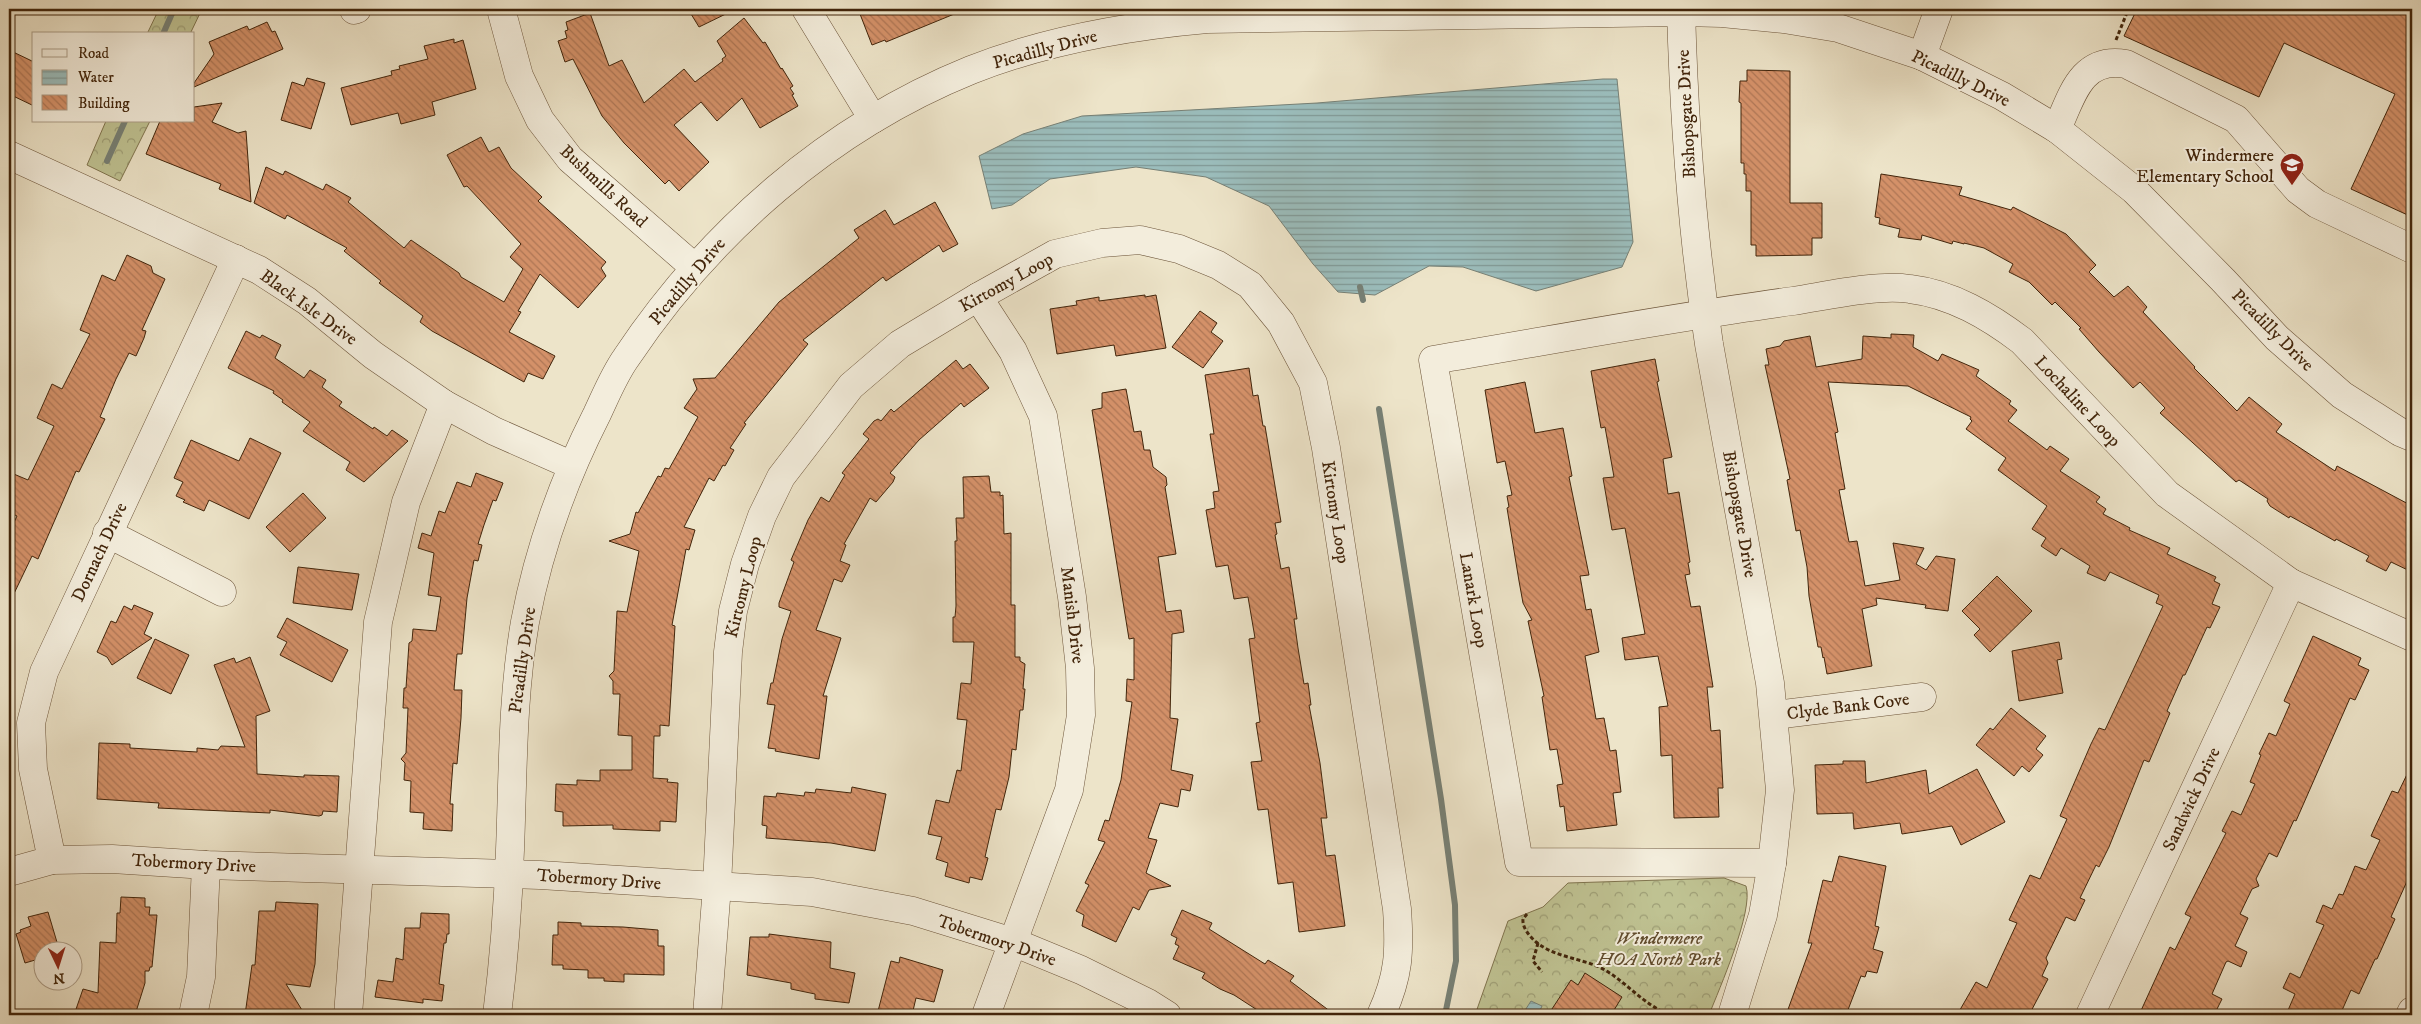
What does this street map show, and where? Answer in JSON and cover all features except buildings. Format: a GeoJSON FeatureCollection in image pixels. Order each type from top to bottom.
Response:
{"type":"FeatureCollection","features":[{"type":"Feature","properties":{"kind":"street","name":"Bushmills Road"},"geometry":{"type":"LineString","coordinates":[[501,9],[519,76],[540,120],[570,159],[694,267]]}},
{"type":"Feature","properties":{"kind":"street"},"geometry":{"type":"LineString","coordinates":[[806,9],[873,119]]}},
{"type":"Feature","properties":{"kind":"street"},"geometry":{"type":"LineString","coordinates":[[1922,56],[1939,9]]}},
{"type":"Feature","properties":{"kind":"street","name":"Picadilly Drive"},"geometry":{"type":"LineString","coordinates":[[498,1015],[505,949],[514,716],[525,623],[545,535],[571,465],[624,360],[694,267],[732,228],[795,172],[873,119],[932,87],[972,69],[1036,48],[1091,34],[1207,14],[1681,10],[1784,19],[1838,19],[1922,56],[2002,96],[2057,129],[2134,190],[2224,280],[2277,338],[2306,364],[2342,395],[2400,432],[2412,437]]}},
{"type":"Feature","properties":{"kind":"street","name":"Bishopsgate Drive"},"geometry":{"type":"LineString","coordinates":[[1681,10],[1688,163],[1705,314],[1775,715],[1780,790],[1772,863],[1763,915],[1732,1015]]}},
{"type":"Feature","properties":{"kind":"street"},"geometry":{"type":"LineString","coordinates":[[2057,129],[2072,95],[2091,69],[2108,62],[2126,64],[2236,120],[2298,190],[2317,204],[2412,249]]}},
{"type":"Feature","properties":{"kind":"street","name":"Black Isle Drive"},"geometry":{"type":"LineString","coordinates":[[9,155],[259,270],[308,301],[374,354],[444,404],[494,431],[571,465]]}},
{"type":"Feature","properties":{"kind":"street","name":"Kirtomy Loop"},"geometry":{"type":"LineString","coordinates":[[707,1015],[717,886],[728,652],[733,611],[745,564],[762,516],[781,476],[850,386],[900,344],[1055,254],[1102,243],[1140,240],[1179,249],[1218,265],[1250,286],[1281,323],[1313,383],[1326,448],[1397,909],[1399,957],[1393,989],[1381,1015]]}},
{"type":"Feature","properties":{"kind":"street","name":"Dornach Drive"},"geometry":{"type":"LineString","coordinates":[[52,860],[33,768],[31,723],[44,672],[107,532],[236,259]]}},
{"type":"Feature","properties":{"kind":"street","name":"Lochaline Loop"},"geometry":{"type":"LineString","coordinates":[[1705,314],[1874,290],[1908,288],[1937,295],[1971,308],[1999,323],[2022,340],[2167,494],[2291,583],[2412,637]]}},
{"type":"Feature","properties":{"kind":"street","name":"Manish Drive"},"geometry":{"type":"LineString","coordinates":[[978,297],[1013,350],[1042,416],[1072,597],[1080,668],[1081,716],[1069,790],[986,1015]]}},
{"type":"Feature","properties":{"kind":"street","name":"Lanark Loop"},"geometry":{"type":"LineString","coordinates":[[1705,314],[1433,360],[1519,862],[1772,863]]}},
{"type":"Feature","properties":{"kind":"street"},"geometry":{"type":"LineString","coordinates":[[348,1015],[378,622],[406,502],[444,404]]}},
{"type":"Feature","properties":{"kind":"street"},"geometry":{"type":"LineString","coordinates":[[107,532],[222,592]]}},
{"type":"Feature","properties":{"kind":"street","name":"Sandwick Drive"},"geometry":{"type":"LineString","coordinates":[[2090,1015],[2291,583]]}},
{"type":"Feature","properties":{"kind":"street","name":"Clyde Bank Cove"},"geometry":{"type":"LineString","coordinates":[[1775,715],[1922,697]]}},
{"type":"Feature","properties":{"kind":"street","name":"Tobermory Drive"},"geometry":{"type":"LineString","coordinates":[[9,872],[52,860],[112,859],[206,865],[509,873],[812,892],[913,911],[1013,942],[1081,970],[1148,1003],[1167,1015]]}},
{"type":"Feature","properties":{"kind":"street"},"geometry":{"type":"LineString","coordinates":[[193,1015],[201,977],[206,865]]}},
{"type":"Feature","properties":{"kind":"street"},"geometry":{"type":"LineString","coordinates":[[2410,1015],[2412,1011]]}},
{"type":"Feature","properties":{"kind":"path"},"geometry":{"type":"LineString","coordinates":[[2114,45],[2126,14],[2126,9]]}},
{"type":"Feature","properties":{"kind":"path"},"geometry":{"type":"LineString","coordinates":[[1527,914],[1522,924],[1538,943],[1550,951],[1597,966],[1619,978],[1647,1002],[1671,1015]]}},
{"type":"Feature","properties":{"kind":"path"},"geometry":{"type":"LineString","coordinates":[[1538,943],[1533,961],[1542,972]]}},
{"type":"Feature","properties":{"kind":"green space"},"geometry":{"type":"Polygon","coordinates":[[[159,9],[202,9],[191,32],[148,32],[159,9]]]}},
{"type":"Feature","properties":{"kind":"green space"},"geometry":{"type":"Polygon","coordinates":[[[106,122],[150,122],[120,181],[87,165],[106,122]]]}},
{"type":"Feature","properties":{"kind":"green space","name":"Windermere HOA North Park"},"geometry":{"type":"Polygon","coordinates":[[[1724,878],[1746,886],[1747,898],[1745,913],[1734,950],[1709,1015],[1475,1015],[1508,921],[1543,907],[1568,883],[1724,878]]]}},
{"type":"Feature","properties":{"kind":"water"},"geometry":{"type":"Polygon","coordinates":[[[1617,79],[1633,242],[1622,267],[1536,291],[1463,267],[1429,266],[1375,295],[1338,292],[1313,264],[1269,206],[1206,177],[1136,167],[1050,179],[1012,205],[992,209],[979,156],[1023,134],[1082,116],[1317,103],[1617,79]]]}},
{"type":"Feature","properties":{"kind":"water"},"geometry":{"type":"Polygon","coordinates":[[[1531,1001],[1542,1006],[1538,1015],[1522,1015],[1531,1001]]]}},
{"type":"Feature","properties":{"kind":"waterway"},"geometry":{"type":"LineString","coordinates":[[164,32],[174,9]]}},
{"type":"Feature","properties":{"kind":"waterway"},"geometry":{"type":"LineString","coordinates":[[107,161],[125,122]]}},
{"type":"Feature","properties":{"kind":"waterway"},"geometry":{"type":"LineString","coordinates":[[1360,287],[1363,300]]}},
{"type":"Feature","properties":{"kind":"waterway"},"geometry":{"type":"LineString","coordinates":[[1379,409],[1441,799],[1455,905],[1456,961],[1445,1015]]}},
{"type":"Feature","properties":{"kind":"place","name":"Windermere Elementary School"},"geometry":{"type":"Point","coordinates":[2292,186]}}]}
